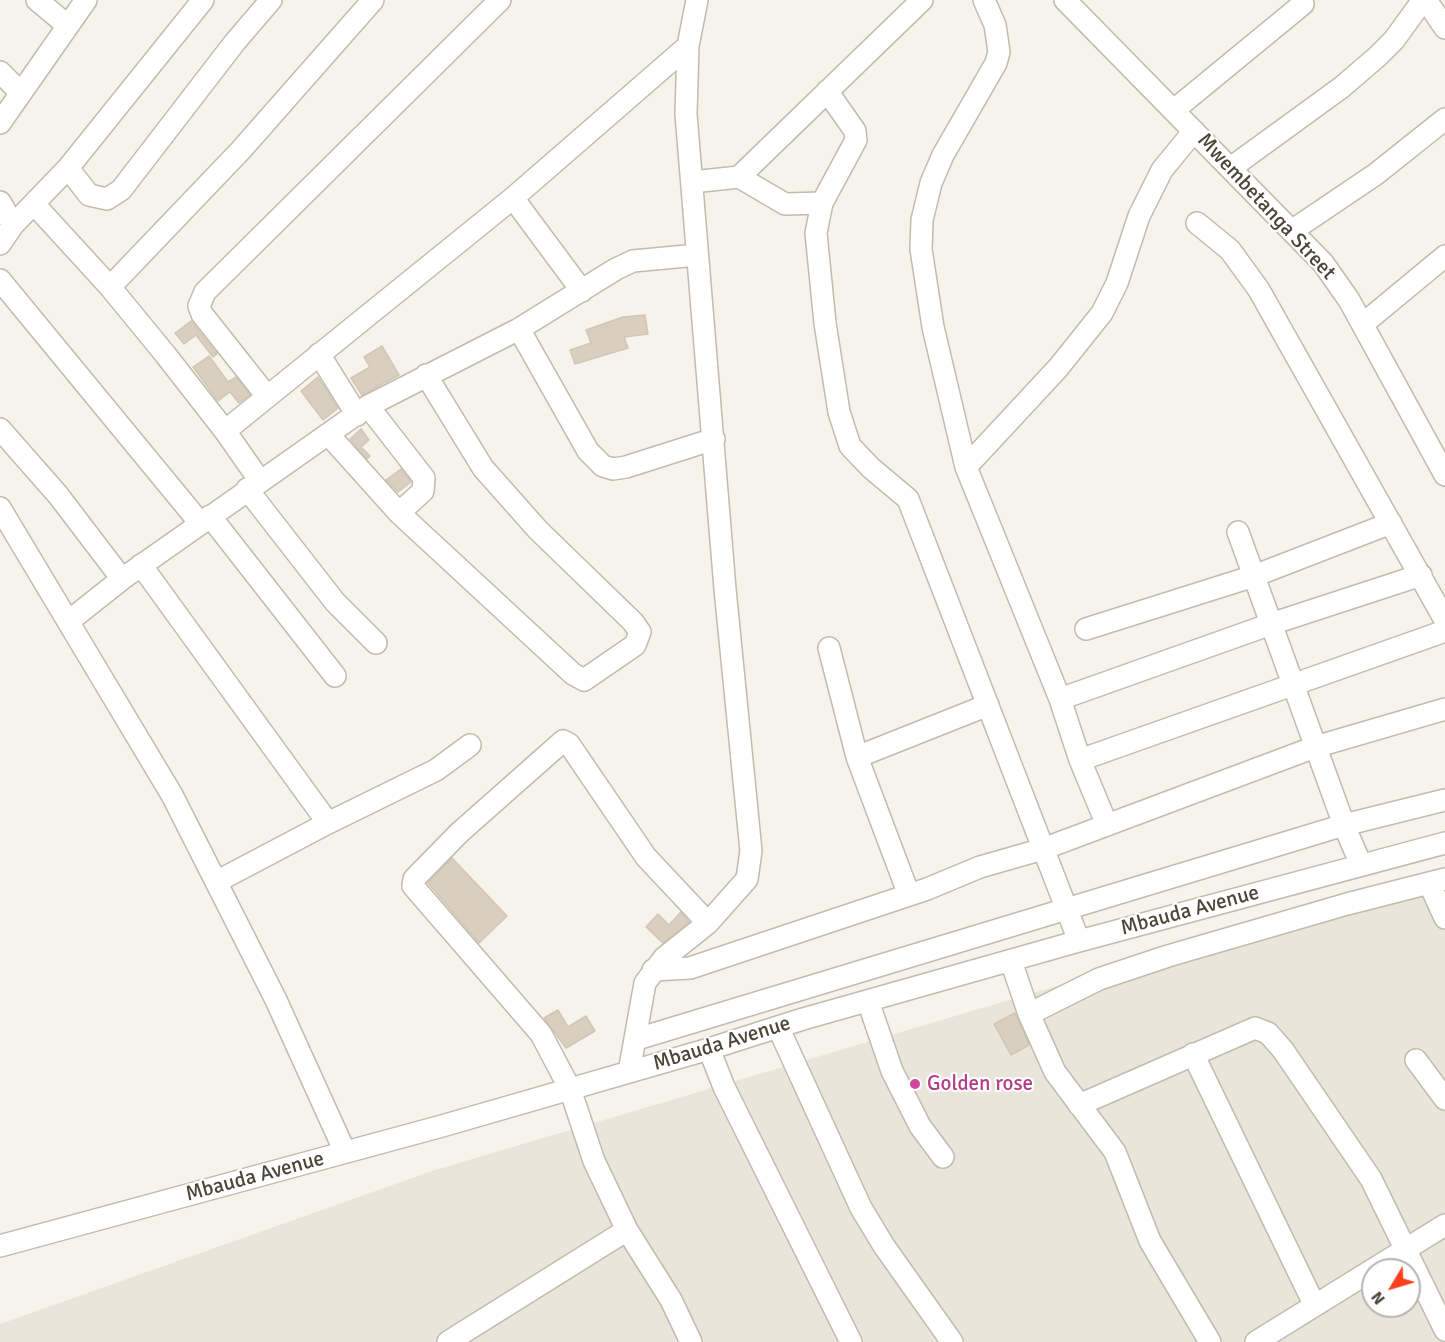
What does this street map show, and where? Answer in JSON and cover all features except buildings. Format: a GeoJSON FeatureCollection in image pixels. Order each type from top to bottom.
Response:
{"type":"FeatureCollection","features":[{"type":"Feature","properties":{"kind":"street"},"geometry":{"type":"LineString","coordinates":[[37,0],[68,26]]}},
{"type":"Feature","properties":{"kind":"street"},"geometry":{"type":"LineString","coordinates":[[0,123],[86,0]]}},
{"type":"Feature","properties":{"kind":"street"},"geometry":{"type":"LineString","coordinates":[[0,244],[13,225],[68,168],[202,0]]}},
{"type":"Feature","properties":{"kind":"street"},"geometry":{"type":"LineString","coordinates":[[68,168],[89,195],[107,199],[121,190],[235,42],[272,0]]}},
{"type":"Feature","properties":{"kind":"street"},"geometry":{"type":"LineString","coordinates":[[110,287],[240,150],[373,0]]}},
{"type":"Feature","properties":{"kind":"street"},"geometry":{"type":"LineString","coordinates":[[266,396],[207,322],[199,306],[200,300],[209,286],[500,0]]}},
{"type":"Feature","properties":{"kind":"street"},"geometry":{"type":"LineString","coordinates":[[629,1072],[637,1039],[640,998],[653,970],[708,923],[747,879],[751,851],[725,589],[686,114],[691,0]]}},
{"type":"Feature","properties":{"kind":"street"},"geometry":{"type":"LineString","coordinates":[[739,177],[922,0]]}},
{"type":"Feature","properties":{"kind":"street"},"geometry":{"type":"LineString","coordinates":[[984,0],[995,25],[999,52],[996,63],[943,155],[931,183],[922,220],[921,249],[933,327],[966,467],[1060,699],[1080,760],[1107,825]]}},
{"type":"Feature","properties":{"kind":"street","name":"Mwembetanga Street"},"geometry":{"type":"LineString","coordinates":[[1065,0],[1232,167],[1323,263],[1363,324],[1445,475]]}},
{"type":"Feature","properties":{"kind":"street"},"geometry":{"type":"LineString","coordinates":[[1232,167],[1342,87],[1378,56],[1394,40],[1425,0],[1445,28]]}},
{"type":"Feature","properties":{"kind":"street"},"geometry":{"type":"LineString","coordinates":[[1173,110],[1303,4]]}},
{"type":"Feature","properties":{"kind":"street"},"geometry":{"type":"LineString","coordinates":[[225,430],[513,198],[688,46]]}},
{"type":"Feature","properties":{"kind":"street"},"geometry":{"type":"LineString","coordinates":[[0,72],[20,92]]}},
{"type":"Feature","properties":{"kind":"street"},"geometry":{"type":"LineString","coordinates":[[827,91],[855,131],[855,140],[822,203],[816,233],[825,323],[838,412],[850,446],[871,468],[908,499],[1079,941]]}},
{"type":"Feature","properties":{"kind":"street"},"geometry":{"type":"LineString","coordinates":[[1293,230],[1376,174],[1445,119]]}},
{"type":"Feature","properties":{"kind":"street"},"geometry":{"type":"LineString","coordinates":[[966,467],[1058,368],[1102,314],[1117,283],[1139,216],[1162,170],[1194,131]]}},
{"type":"Feature","properties":{"kind":"street"},"geometry":{"type":"LineString","coordinates":[[692,182],[739,177],[785,204],[822,203]]}},
{"type":"Feature","properties":{"kind":"street"},"geometry":{"type":"LineString","coordinates":[[513,198],[582,291]]}},
{"type":"Feature","properties":{"kind":"street"},"geometry":{"type":"LineString","coordinates":[[0,202],[13,225]]}},
{"type":"Feature","properties":{"kind":"street"},"geometry":{"type":"LineString","coordinates":[[34,204],[110,287],[225,430],[254,485],[335,602],[354,624],[376,643]]}},
{"type":"Feature","properties":{"kind":"street"},"geometry":{"type":"LineString","coordinates":[[1197,223],[1230,250],[1259,290],[1445,620]]}},
{"type":"Feature","properties":{"kind":"street"},"geometry":{"type":"LineString","coordinates":[[69,621],[122,579],[363,411],[426,375],[519,329],[601,277],[633,261],[697,255]]}},
{"type":"Feature","properties":{"kind":"street"},"geometry":{"type":"LineString","coordinates":[[1363,324],[1445,256]]}},
{"type":"Feature","properties":{"kind":"street"},"geometry":{"type":"LineString","coordinates":[[0,280],[335,676]]}},
{"type":"Feature","properties":{"kind":"street"},"geometry":{"type":"LineString","coordinates":[[519,329],[588,451],[603,466],[613,469],[626,467],[714,439]]}},
{"type":"Feature","properties":{"kind":"street"},"geometry":{"type":"LineString","coordinates":[[319,354],[363,411],[424,478],[423,491],[399,513]]}},
{"type":"Feature","properties":{"kind":"street"},"geometry":{"type":"LineString","coordinates":[[328,434],[399,513],[580,681],[584,680],[639,640],[640,632],[633,622],[538,530],[483,468],[426,375]]}},
{"type":"Feature","properties":{"kind":"street"},"geometry":{"type":"LineString","coordinates":[[0,429],[58,495],[122,579]]}},
{"type":"Feature","properties":{"kind":"street"},"geometry":{"type":"LineString","coordinates":[[0,508],[172,795],[276,1000],[345,1152]]}},
{"type":"Feature","properties":{"kind":"street"},"geometry":{"type":"LineString","coordinates":[[1086,629],[1254,576],[1391,523]]}},
{"type":"Feature","properties":{"kind":"street"},"geometry":{"type":"LineString","coordinates":[[1238,532],[1315,747],[1361,865]]}},
{"type":"Feature","properties":{"kind":"street"},"geometry":{"type":"LineString","coordinates":[[141,566],[328,823]]}},
{"type":"Feature","properties":{"kind":"street"},"geometry":{"type":"LineString","coordinates":[[1060,699],[1271,624],[1421,575]]}},
{"type":"Feature","properties":{"kind":"street"},"geometry":{"type":"LineString","coordinates":[[1080,760],[1445,631]]}},
{"type":"Feature","properties":{"kind":"street"},"geometry":{"type":"LineString","coordinates":[[829,648],[857,758],[909,895]]}},
{"type":"Feature","properties":{"kind":"street"},"geometry":{"type":"LineString","coordinates":[[857,758],[988,705]]}},
{"type":"Feature","properties":{"kind":"street"},"geometry":{"type":"LineString","coordinates":[[653,970],[690,968],[909,895],[980,867],[1043,849],[1315,747],[1445,709]]}},
{"type":"Feature","properties":{"kind":"street"},"geometry":{"type":"LineString","coordinates":[[691,1342],[671,1300],[627,1230],[594,1161],[570,1089],[541,1034],[413,886],[414,879],[499,797],[563,741],[569,744],[646,857],[708,923]]}},
{"type":"Feature","properties":{"kind":"street"},"geometry":{"type":"LineString","coordinates":[[216,882],[436,770],[470,745]]}},
{"type":"Feature","properties":{"kind":"street"},"geometry":{"type":"LineString","coordinates":[[637,1039],[1344,825],[1445,800]]}},
{"type":"Feature","properties":{"kind":"street","name":"Mbauda Avenue"},"geometry":{"type":"LineString","coordinates":[[0,1246],[570,1089],[1079,941],[1445,843]]}},
{"type":"Feature","properties":{"kind":"street"},"geometry":{"type":"LineString","coordinates":[[1029,1014],[1099,979],[1168,956],[1347,904],[1437,881],[1445,918]]}},
{"type":"Feature","properties":{"kind":"street"},"geometry":{"type":"LineString","coordinates":[[1011,961],[1029,1014],[1055,1072],[1115,1152],[1150,1241],[1210,1342]]}},
{"type":"Feature","properties":{"kind":"street"},"geometry":{"type":"LineString","coordinates":[[868,1001],[892,1071],[920,1126],[943,1157]]}},
{"type":"Feature","properties":{"kind":"street"},"geometry":{"type":"LineString","coordinates":[[778,1027],[861,1208],[884,1246],[952,1342]]}},
{"type":"Feature","properties":{"kind":"street"},"geometry":{"type":"LineString","coordinates":[[1079,1105],[1255,1028],[1268,1033],[1353,1149],[1406,1249],[1445,1330]]}},
{"type":"Feature","properties":{"kind":"street"},"geometry":{"type":"LineString","coordinates":[[709,1049],[724,1087],[850,1342]]}},
{"type":"Feature","properties":{"kind":"street"},"geometry":{"type":"LineString","coordinates":[[1193,1054],[1314,1304]]}},
{"type":"Feature","properties":{"kind":"street"},"geometry":{"type":"LineString","coordinates":[[1416,1060],[1445,1099]]}},
{"type":"Feature","properties":{"kind":"street"},"geometry":{"type":"LineString","coordinates":[[1256,1342],[1445,1225]]}},
{"type":"Feature","properties":{"kind":"street"},"geometry":{"type":"LineString","coordinates":[[448,1342],[627,1230]]}},
{"type":"Feature","properties":{"kind":"street"},"geometry":{"type":"LineString","coordinates":[[1438,1342],[1445,1339]]}},
{"type":"Feature","properties":{"kind":"shaded area"},"geometry":{"type":"Polygon","coordinates":[[[1445,871],[1445,1342],[0,1342],[0,1324],[435,1170],[1445,871]]]}},
{"type":"Feature","properties":{"kind":"place","name":"Golden rose"},"geometry":{"type":"Point","coordinates":[915,1084]}}]}
